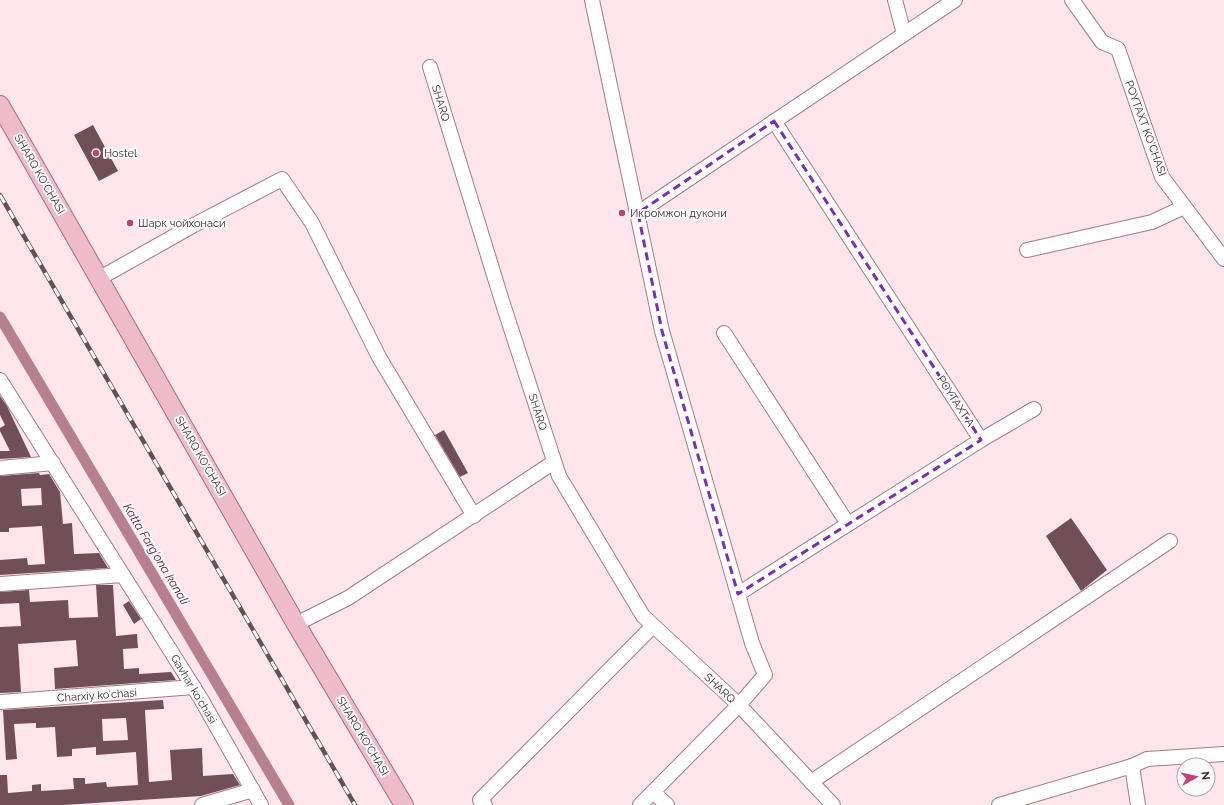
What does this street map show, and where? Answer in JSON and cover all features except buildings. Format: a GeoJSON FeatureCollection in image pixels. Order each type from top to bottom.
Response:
{"type":"FeatureCollection","features":[{"type":"Feature","properties":{"kind":"main road","name":"SHARQ KO'CHASI"},"geometry":{"type":"LineString","coordinates":[[0,105],[296,624],[404,805]]}},
{"type":"Feature","properties":{"kind":"street"},"geometry":{"type":"LineString","coordinates":[[592,0],[662,331],[752,643],[765,675],[739,705],[640,805]]}},
{"type":"Feature","properties":{"kind":"street"},"geometry":{"type":"LineString","coordinates":[[895,0],[904,34]]}},
{"type":"Feature","properties":{"kind":"street"},"geometry":{"type":"LineString","coordinates":[[638,213],[955,0]]}},
{"type":"Feature","properties":{"kind":"street","name":"POYTAXT KO'CHASI"},"geometry":{"type":"LineString","coordinates":[[1072,0],[1102,42],[1118,49],[1162,177],[1224,259]]}},
{"type":"Feature","properties":{"kind":"street","name":"SHARQ"},"geometry":{"type":"LineString","coordinates":[[430,67],[502,302],[559,476],[643,616],[739,705],[833,805]]}},
{"type":"Feature","properties":{"kind":"street","name":"POYTAXT A"},"geometry":{"type":"LineString","coordinates":[[738,594],[981,440],[774,121]]}},
{"type":"Feature","properties":{"kind":"street"},"geometry":{"type":"LineString","coordinates":[[100,278],[194,225],[282,179],[312,223],[379,357],[474,516]]}},
{"type":"Feature","properties":{"kind":"street"},"geometry":{"type":"LineString","coordinates":[[1027,250],[1152,222],[1184,206]]}},
{"type":"Feature","properties":{"kind":"street"},"geometry":{"type":"LineString","coordinates":[[724,333],[848,524]]}},
{"type":"Feature","properties":{"kind":"street","name":"Gavhar koʻchasi"},"geometry":{"type":"LineString","coordinates":[[0,380],[194,688],[261,805]]}},
{"type":"Feature","properties":{"kind":"street"},"geometry":{"type":"LineString","coordinates":[[981,440],[1034,409]]}},
{"type":"Feature","properties":{"kind":"street"},"geometry":{"type":"LineString","coordinates":[[296,624],[348,598],[554,462]]}},
{"type":"Feature","properties":{"kind":"street"},"geometry":{"type":"LineString","coordinates":[[0,468],[53,463]]}},
{"type":"Feature","properties":{"kind":"street"},"geometry":{"type":"LineString","coordinates":[[811,782],[1170,541]]}},
{"type":"Feature","properties":{"kind":"street"},"geometry":{"type":"LineString","coordinates":[[0,584],[123,575]]}},
{"type":"Feature","properties":{"kind":"street"},"geometry":{"type":"LineString","coordinates":[[485,805],[480,800],[653,626]]}},
{"type":"Feature","properties":{"kind":"street","name":"Charxiy koʻchasi"},"geometry":{"type":"LineString","coordinates":[[0,702],[194,688]]}},
{"type":"Feature","properties":{"kind":"street"},"geometry":{"type":"LineString","coordinates":[[999,805],[1132,766],[1147,759],[1224,754]]}},
{"type":"Feature","properties":{"kind":"street"},"geometry":{"type":"LineString","coordinates":[[1132,766],[1138,805]]}},
{"type":"Feature","properties":{"kind":"street"},"geometry":{"type":"LineString","coordinates":[[202,805],[253,790]]}},
{"type":"Feature","properties":{"kind":"street"},"geometry":{"type":"LineString","coordinates":[[653,792],[667,805]]}},
{"type":"Feature","properties":{"kind":"highlighted area"},"geometry":{"type":"Polygon","coordinates":[[[774,121],[981,440],[738,594],[662,331],[638,213],[774,121]]]}},
{"type":"Feature","properties":{"kind":"waterway","name":"Katta Farg'ona kanali"},"geometry":{"type":"LineString","coordinates":[[0,317],[289,805]]}},
{"type":"Feature","properties":{"kind":"railway"},"geometry":{"type":"LineString","coordinates":[[0,195],[355,805]]}},
{"type":"Feature","properties":{"kind":"place","name":"Hostel"},"geometry":{"type":"Point","coordinates":[96,153]}},
{"type":"Feature","properties":{"kind":"place","name":"Икромжон дукони"},"geometry":{"type":"Point","coordinates":[622,213]}},
{"type":"Feature","properties":{"kind":"place","name":"Шарк чойхонаси"},"geometry":{"type":"Point","coordinates":[130,223]}}]}
